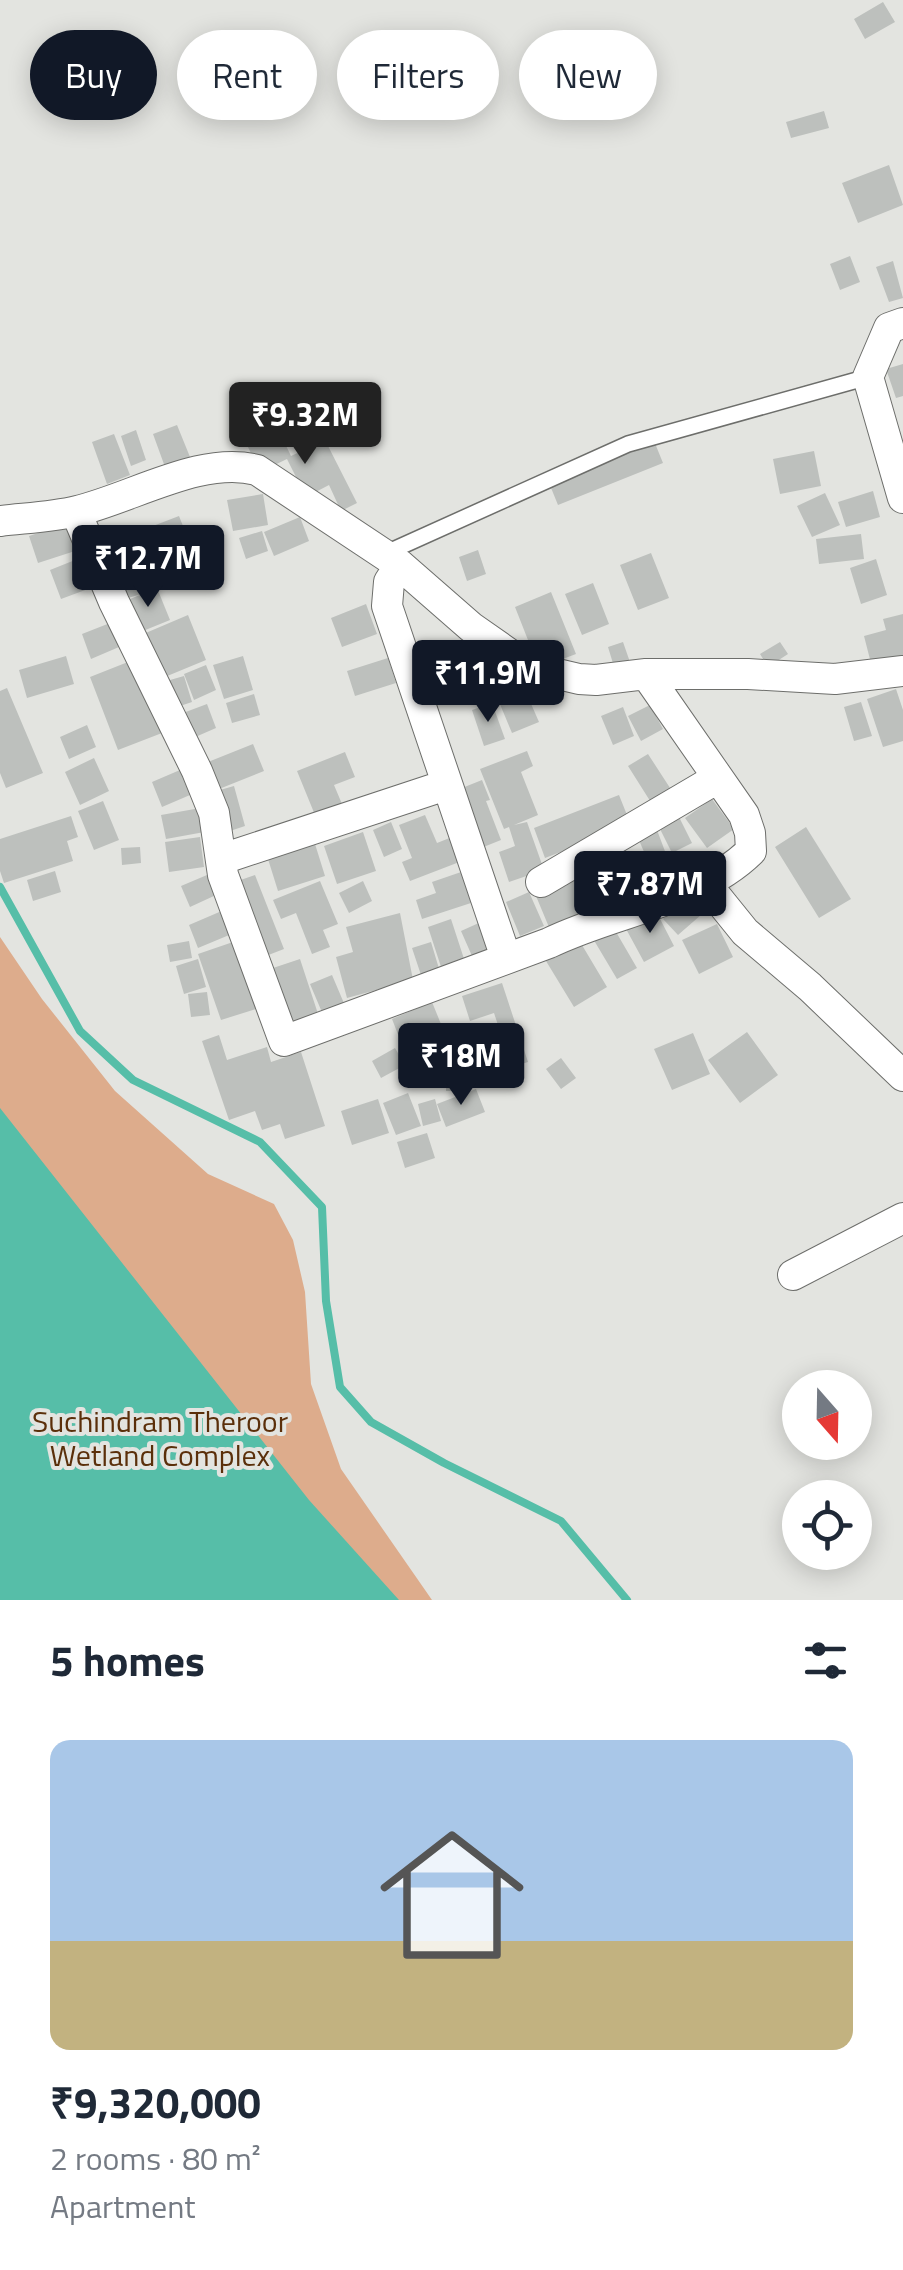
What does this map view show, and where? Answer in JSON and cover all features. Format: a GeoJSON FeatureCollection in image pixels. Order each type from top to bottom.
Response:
{"type":"FeatureCollection","features":[{"type":"Feature","properties":{"kind":"street"},"geometry":{"type":"LineString","coordinates":[[903,323],[889,328],[868,377],[903,498]]}},
{"type":"Feature","properties":{"kind":"street"},"geometry":{"type":"LineString","coordinates":[[0,521],[76,512],[200,471],[244,466],[257,470],[392,560],[471,627],[528,667],[578,680],[646,674],[836,679],[903,671]]}},
{"type":"Feature","properties":{"kind":"street"},"geometry":{"type":"LineString","coordinates":[[76,512],[214,814],[222,876],[284,1041],[586,924],[707,885],[751,851],[744,815],[646,674]]}},
{"type":"Feature","properties":{"kind":"street"},"geometry":{"type":"LineString","coordinates":[[392,560],[386,606],[506,958]]}},
{"type":"Feature","properties":{"kind":"street"},"geometry":{"type":"LineString","coordinates":[[540,882],[716,779]]}},
{"type":"Feature","properties":{"kind":"street"},"geometry":{"type":"LineString","coordinates":[[222,858],[446,784]]}},
{"type":"Feature","properties":{"kind":"street"},"geometry":{"type":"LineString","coordinates":[[707,885],[744,932],[810,987],[903,1076]]}},
{"type":"Feature","properties":{"kind":"street"},"geometry":{"type":"LineString","coordinates":[[793,1275],[903,1218]]}},
{"type":"Feature","properties":{"kind":"lane"},"geometry":{"type":"LineString","coordinates":[[392,560],[628,444],[868,377]]}},
{"type":"Feature","properties":{"kind":"green space","name":"Suchindram Theroor Wetland Complex"},"geometry":{"type":"Polygon","coordinates":[[[0,937],[42,999],[115,1091],[208,1174],[274,1204],[293,1240],[305,1292],[311,1384],[341,1469],[432,1600],[0,1600],[0,937]]]}},
{"type":"Feature","properties":{"kind":"shaded area"},"geometry":{"type":"Polygon","coordinates":[[[0,1108],[309,1500],[399,1600],[0,1600],[0,1108]]]}},
{"type":"Feature","properties":{"kind":"building"},"geometry":{"type":"Polygon","coordinates":[[[883,2],[895,22],[865,39],[854,19],[883,2]]]}},
{"type":"Feature","properties":{"kind":"building"},"geometry":{"type":"Polygon","coordinates":[[[824,111],[829,128],[791,138],[786,122],[824,111]]]}},
{"type":"Feature","properties":{"kind":"building"},"geometry":{"type":"Polygon","coordinates":[[[889,165],[903,205],[858,223],[842,183],[889,165]]]}},
{"type":"Feature","properties":{"kind":"building"},"geometry":{"type":"Polygon","coordinates":[[[850,256],[860,282],[840,290],[830,264],[850,256]]]}},
{"type":"Feature","properties":{"kind":"building"},"geometry":{"type":"Polygon","coordinates":[[[893,261],[903,298],[889,302],[876,267],[893,261]]]}},
{"type":"Feature","properties":{"kind":"building"},"geometry":{"type":"Polygon","coordinates":[[[903,364],[903,396],[896,398],[886,369],[903,364]]]}},
{"type":"Feature","properties":{"kind":"building"},"geometry":{"type":"Polygon","coordinates":[[[177,425],[190,457],[165,467],[153,434],[177,425]]]}},
{"type":"Feature","properties":{"kind":"building"},"geometry":{"type":"Polygon","coordinates":[[[278,429],[291,456],[325,440],[357,503],[341,511],[329,485],[306,497],[287,459],[260,472],[247,445],[278,429]]]}},
{"type":"Feature","properties":{"kind":"building"},"geometry":{"type":"Polygon","coordinates":[[[136,430],[146,460],[131,466],[121,436],[136,430]]]}},
{"type":"Feature","properties":{"kind":"building"},"geometry":{"type":"Polygon","coordinates":[[[650,431],[663,463],[558,505],[545,473],[650,431]]]}},
{"type":"Feature","properties":{"kind":"building"},"geometry":{"type":"Polygon","coordinates":[[[114,434],[130,475],[107,484],[92,442],[114,434]]]}},
{"type":"Feature","properties":{"kind":"building"},"geometry":{"type":"Polygon","coordinates":[[[814,451],[821,486],[780,494],[773,459],[814,451]]]}},
{"type":"Feature","properties":{"kind":"building"},"geometry":{"type":"Polygon","coordinates":[[[873,491],[880,517],[846,527],[838,502],[873,491]]]}},
{"type":"Feature","properties":{"kind":"building"},"geometry":{"type":"Polygon","coordinates":[[[825,493],[840,525],[812,537],[797,506],[825,493]]]}},
{"type":"Feature","properties":{"kind":"building"},"geometry":{"type":"Polygon","coordinates":[[[263,494],[268,525],[233,531],[227,500],[263,494]]]}},
{"type":"Feature","properties":{"kind":"building"},"geometry":{"type":"Polygon","coordinates":[[[179,516],[191,546],[166,556],[153,526],[179,516]]]}},
{"type":"Feature","properties":{"kind":"building"},"geometry":{"type":"Polygon","coordinates":[[[300,517],[309,541],[274,556],[264,532],[300,517]]]}},
{"type":"Feature","properties":{"kind":"building"},"geometry":{"type":"Polygon","coordinates":[[[66,524],[75,551],[38,563],[29,536],[66,524]]]}},
{"type":"Feature","properties":{"kind":"building"},"geometry":{"type":"Polygon","coordinates":[[[262,531],[268,551],[246,559],[239,538],[262,531]]]}},
{"type":"Feature","properties":{"kind":"building"},"geometry":{"type":"Polygon","coordinates":[[[151,533],[160,558],[119,574],[109,549],[151,533]]]}},
{"type":"Feature","properties":{"kind":"building"},"geometry":{"type":"Polygon","coordinates":[[[861,534],[864,559],[819,564],[816,539],[861,534]]]}},
{"type":"Feature","properties":{"kind":"building"},"geometry":{"type":"Polygon","coordinates":[[[478,550],[486,574],[467,581],[459,557],[478,550]]]}},
{"type":"Feature","properties":{"kind":"building"},"geometry":{"type":"Polygon","coordinates":[[[651,553],[669,598],[638,610],[620,565],[651,553]]]}},
{"type":"Feature","properties":{"kind":"building"},"geometry":{"type":"Polygon","coordinates":[[[85,556],[96,586],[61,599],[50,570],[85,556]]]}},
{"type":"Feature","properties":{"kind":"building"},"geometry":{"type":"Polygon","coordinates":[[[876,559],[887,595],[861,604],[850,568],[876,559]]]}},
{"type":"Feature","properties":{"kind":"building"},"geometry":{"type":"Polygon","coordinates":[[[140,574],[145,593],[118,601],[113,582],[140,574]]]}},
{"type":"Feature","properties":{"kind":"building"},"geometry":{"type":"Polygon","coordinates":[[[593,583],[609,624],[582,635],[565,594],[593,583]]]}},
{"type":"Feature","properties":{"kind":"building"},"geometry":{"type":"Polygon","coordinates":[[[157,588],[170,620],[138,633],[125,601],[157,588]]]}},
{"type":"Feature","properties":{"kind":"building"},"geometry":{"type":"Polygon","coordinates":[[[551,592],[576,654],[539,668],[515,607],[551,592]]]}},
{"type":"Feature","properties":{"kind":"building"},"geometry":{"type":"Polygon","coordinates":[[[366,604],[377,634],[342,647],[331,618],[366,604]]]}},
{"type":"Feature","properties":{"kind":"building"},"geometry":{"type":"Polygon","coordinates":[[[903,614],[903,668],[874,675],[864,636],[886,630],[883,619],[903,614]]]}},
{"type":"Feature","properties":{"kind":"building"},"geometry":{"type":"Polygon","coordinates":[[[188,615],[206,660],[160,679],[141,635],[188,615]]]}},
{"type":"Feature","properties":{"kind":"building"},"geometry":{"type":"Polygon","coordinates":[[[110,623],[119,647],[91,659],[82,634],[110,623]]]}},
{"type":"Feature","properties":{"kind":"building"},"geometry":{"type":"Polygon","coordinates":[[[623,642],[631,665],[615,670],[608,647],[623,642]]]}},
{"type":"Feature","properties":{"kind":"building"},"geometry":{"type":"Polygon","coordinates":[[[780,642],[788,654],[768,667],[760,654],[780,642]]]}},
{"type":"Feature","properties":{"kind":"building"},"geometry":{"type":"Polygon","coordinates":[[[66,656],[74,684],[27,698],[19,670],[66,656]]]}},
{"type":"Feature","properties":{"kind":"building"},"geometry":{"type":"Polygon","coordinates":[[[243,656],[253,690],[224,699],[213,665],[243,656]]]}},
{"type":"Feature","properties":{"kind":"building"},"geometry":{"type":"Polygon","coordinates":[[[388,658],[396,683],[355,696],[347,671],[388,658]]]}},
{"type":"Feature","properties":{"kind":"building"},"geometry":{"type":"Polygon","coordinates":[[[133,660],[162,733],[118,750],[90,677],[133,660]]]}},
{"type":"Feature","properties":{"kind":"building"},"geometry":{"type":"Polygon","coordinates":[[[206,665],[216,690],[194,700],[184,674],[206,665]]]}},
{"type":"Feature","properties":{"kind":"building"},"geometry":{"type":"Polygon","coordinates":[[[518,674],[539,722],[512,733],[492,685],[518,674]]]}},
{"type":"Feature","properties":{"kind":"building"},"geometry":{"type":"Polygon","coordinates":[[[184,676],[192,702],[171,709],[163,682],[184,676]]]}},
{"type":"Feature","properties":{"kind":"building"},"geometry":{"type":"Polygon","coordinates":[[[7,688],[43,773],[6,788],[0,773],[0,691],[7,688]]]}},
{"type":"Feature","properties":{"kind":"building"},"geometry":{"type":"Polygon","coordinates":[[[896,689],[903,710],[903,741],[883,747],[867,699],[896,689]]]}},
{"type":"Feature","properties":{"kind":"building"},"geometry":{"type":"Polygon","coordinates":[[[254,694],[260,715],[232,723],[226,703],[254,694]]]}},
{"type":"Feature","properties":{"kind":"building"},"geometry":{"type":"Polygon","coordinates":[[[861,702],[872,736],[854,741],[844,707],[861,702]]]}},
{"type":"Feature","properties":{"kind":"building"},"geometry":{"type":"Polygon","coordinates":[[[492,703],[505,739],[484,746],[472,710],[492,703]]]}},
{"type":"Feature","properties":{"kind":"building"},"geometry":{"type":"Polygon","coordinates":[[[207,704],[216,728],[193,738],[183,713],[207,704]]]}},
{"type":"Feature","properties":{"kind":"building"},"geometry":{"type":"Polygon","coordinates":[[[650,705],[663,729],[641,741],[628,716],[650,705]]]}},
{"type":"Feature","properties":{"kind":"building"},"geometry":{"type":"Polygon","coordinates":[[[623,707],[634,736],[613,745],[601,716],[623,707]]]}},
{"type":"Feature","properties":{"kind":"building"},"geometry":{"type":"Polygon","coordinates":[[[87,725],[96,747],[69,759],[60,737],[87,725]]]}},
{"type":"Feature","properties":{"kind":"building"},"geometry":{"type":"Polygon","coordinates":[[[253,744],[264,771],[214,791],[203,764],[253,744]]]}},
{"type":"Feature","properties":{"kind":"building"},"geometry":{"type":"Polygon","coordinates":[[[527,751],[533,766],[521,772],[538,815],[514,825],[527,822],[544,870],[509,882],[499,852],[515,846],[480,769],[527,751]]]}},
{"type":"Feature","properties":{"kind":"building"},"geometry":{"type":"Polygon","coordinates":[[[345,752],[355,777],[334,785],[342,804],[315,815],[297,771],[345,752]]]}},
{"type":"Feature","properties":{"kind":"building"},"geometry":{"type":"Polygon","coordinates":[[[648,754],[672,791],[652,804],[628,766],[648,754]]]}},
{"type":"Feature","properties":{"kind":"building"},"geometry":{"type":"Polygon","coordinates":[[[94,758],[109,791],[80,805],[65,772],[94,758]]]}},
{"type":"Feature","properties":{"kind":"building"},"geometry":{"type":"Polygon","coordinates":[[[187,767],[197,792],[162,807],[152,782],[187,767]]]}},
{"type":"Feature","properties":{"kind":"building"},"geometry":{"type":"Polygon","coordinates":[[[482,780],[501,840],[476,850],[452,792],[482,780]]]}},
{"type":"Feature","properties":{"kind":"building"},"geometry":{"type":"Polygon","coordinates":[[[234,786],[245,826],[224,833],[213,792],[234,786]]]}},
{"type":"Feature","properties":{"kind":"building"},"geometry":{"type":"Polygon","coordinates":[[[619,795],[631,825],[545,858],[534,828],[619,795]]]}},
{"type":"Feature","properties":{"kind":"building"},"geometry":{"type":"Polygon","coordinates":[[[712,799],[734,829],[707,848],[685,818],[712,799]]]}},
{"type":"Feature","properties":{"kind":"building"},"geometry":{"type":"Polygon","coordinates":[[[103,801],[119,840],[94,850],[78,811],[103,801]]]}},
{"type":"Feature","properties":{"kind":"building"},"geometry":{"type":"Polygon","coordinates":[[[206,807],[210,831],[166,839],[161,815],[206,807]]]}},
{"type":"Feature","properties":{"kind":"building"},"geometry":{"type":"Polygon","coordinates":[[[425,815],[437,843],[452,837],[462,861],[410,881],[402,862],[412,858],[399,825],[425,815]]]}},
{"type":"Feature","properties":{"kind":"building"},"geometry":{"type":"Polygon","coordinates":[[[71,816],[78,837],[67,841],[73,861],[4,883],[0,839],[71,816]]]}},
{"type":"Feature","properties":{"kind":"building"},"geometry":{"type":"Polygon","coordinates":[[[679,817],[692,843],[672,853],[659,827],[679,817]]]}},
{"type":"Feature","properties":{"kind":"building"},"geometry":{"type":"Polygon","coordinates":[[[391,822],[402,849],[384,857],[373,830],[391,822]]]}},
{"type":"Feature","properties":{"kind":"building"},"geometry":{"type":"Polygon","coordinates":[[[806,827],[851,899],[819,918],[775,847],[806,827]]]}},
{"type":"Feature","properties":{"kind":"building"},"geometry":{"type":"Polygon","coordinates":[[[657,830],[666,854],[648,861],[638,838],[657,830]]]}},
{"type":"Feature","properties":{"kind":"building"},"geometry":{"type":"Polygon","coordinates":[[[363,832],[376,871],[337,884],[324,846],[363,832]]]}},
{"type":"Feature","properties":{"kind":"building"},"geometry":{"type":"Polygon","coordinates":[[[200,837],[204,867],[169,872],[165,842],[200,837]]]}},
{"type":"Feature","properties":{"kind":"building"},"geometry":{"type":"Polygon","coordinates":[[[315,844],[325,876],[278,891],[268,859],[315,844]]]}},
{"type":"Feature","properties":{"kind":"building"},"geometry":{"type":"Polygon","coordinates":[[[140,847],[141,863],[122,865],[121,848],[140,847]]]}},
{"type":"Feature","properties":{"kind":"building"},"geometry":{"type":"Polygon","coordinates":[[[686,854],[694,874],[663,886],[655,866],[686,854]]]}},
{"type":"Feature","properties":{"kind":"building"},"geometry":{"type":"Polygon","coordinates":[[[618,863],[631,900],[551,932],[536,896],[618,863]]]}},
{"type":"Feature","properties":{"kind":"building"},"geometry":{"type":"Polygon","coordinates":[[[651,867],[659,890],[634,899],[626,875],[651,867]]]}},
{"type":"Feature","properties":{"kind":"building"},"geometry":{"type":"Polygon","coordinates":[[[55,871],[61,892],[33,901],[27,880],[55,871]]]}},
{"type":"Feature","properties":{"kind":"building"},"geometry":{"type":"Polygon","coordinates":[[[464,871],[474,902],[422,919],[416,900],[436,893],[432,882],[464,871]]]}},
{"type":"Feature","properties":{"kind":"building"},"geometry":{"type":"Polygon","coordinates":[[[207,875],[216,895],[190,907],[181,886],[207,875]]]}},
{"type":"Feature","properties":{"kind":"building"},"geometry":{"type":"Polygon","coordinates":[[[255,875],[284,949],[258,959],[229,884],[255,875]]]}},
{"type":"Feature","properties":{"kind":"building"},"geometry":{"type":"Polygon","coordinates":[[[320,881],[338,924],[323,930],[330,947],[312,954],[296,913],[281,919],[273,900],[320,881]]]}},
{"type":"Feature","properties":{"kind":"building"},"geometry":{"type":"Polygon","coordinates":[[[363,881],[372,901],[349,913],[339,893],[363,881]]]}},
{"type":"Feature","properties":{"kind":"building"},"geometry":{"type":"Polygon","coordinates":[[[529,892],[544,926],[520,936],[506,902],[529,892]]]}},
{"type":"Feature","properties":{"kind":"building"},"geometry":{"type":"Polygon","coordinates":[[[694,892],[709,908],[678,935],[663,919],[694,892]]]}},
{"type":"Feature","properties":{"kind":"building"},"geometry":{"type":"Polygon","coordinates":[[[224,910],[234,933],[198,948],[189,925],[224,910]]]}},
{"type":"Feature","properties":{"kind":"building"},"geometry":{"type":"Polygon","coordinates":[[[656,911],[674,946],[644,962],[625,927],[656,911]]]}},
{"type":"Feature","properties":{"kind":"building"},"geometry":{"type":"Polygon","coordinates":[[[400,913],[413,980],[347,998],[336,957],[353,952],[346,927],[400,913]]]}},
{"type":"Feature","properties":{"kind":"building"},"geometry":{"type":"Polygon","coordinates":[[[451,919],[466,965],[443,973],[428,927],[451,919]]]}},
{"type":"Feature","properties":{"kind":"building"},"geometry":{"type":"Polygon","coordinates":[[[481,922],[492,948],[472,956],[461,931],[481,922]]]}},
{"type":"Feature","properties":{"kind":"building"},"geometry":{"type":"Polygon","coordinates":[[[717,924],[733,957],[699,974],[682,940],[717,924]]]}},
{"type":"Feature","properties":{"kind":"building"},"geometry":{"type":"Polygon","coordinates":[[[612,925],[637,968],[617,979],[592,937],[612,925]]]}},
{"type":"Feature","properties":{"kind":"building"},"geometry":{"type":"Polygon","coordinates":[[[579,940],[607,987],[574,1007],[546,961],[579,940]]]}},
{"type":"Feature","properties":{"kind":"building"},"geometry":{"type":"Polygon","coordinates":[[[189,941],[192,958],[170,962],[167,945],[189,941]]]}},
{"type":"Feature","properties":{"kind":"building"},"geometry":{"type":"Polygon","coordinates":[[[233,942],[256,1009],[221,1020],[198,954],[233,942]]]}},
{"type":"Feature","properties":{"kind":"building"},"geometry":{"type":"Polygon","coordinates":[[[431,942],[440,972],[422,978],[412,948],[431,942]]]}},
{"type":"Feature","properties":{"kind":"building"},"geometry":{"type":"Polygon","coordinates":[[[198,959],[206,987],[184,994],[176,966],[198,959]]]}},
{"type":"Feature","properties":{"kind":"building"},"geometry":{"type":"Polygon","coordinates":[[[300,959],[321,1023],[284,1035],[264,971],[300,959]]]}},
{"type":"Feature","properties":{"kind":"building"},"geometry":{"type":"Polygon","coordinates":[[[332,975],[346,1008],[324,1017],[310,984],[332,975]]]}},
{"type":"Feature","properties":{"kind":"building"},"geometry":{"type":"Polygon","coordinates":[[[502,983],[528,1062],[512,1067],[494,1013],[470,1021],[462,996],[502,983]]]}},
{"type":"Feature","properties":{"kind":"building"},"geometry":{"type":"Polygon","coordinates":[[[207,992],[210,1015],[191,1017],[188,994],[207,992]]]}},
{"type":"Feature","properties":{"kind":"building"},"geometry":{"type":"Polygon","coordinates":[[[432,1002],[445,1034],[404,1050],[392,1019],[432,1002]]]}},
{"type":"Feature","properties":{"kind":"building"},"geometry":{"type":"Polygon","coordinates":[[[461,1027],[473,1048],[417,1078],[406,1056],[461,1027]]]}},
{"type":"Feature","properties":{"kind":"building"},"geometry":{"type":"Polygon","coordinates":[[[747,1032],[778,1075],[740,1103],[708,1060],[747,1032]]]}},
{"type":"Feature","properties":{"kind":"building"},"geometry":{"type":"Polygon","coordinates":[[[693,1033],[710,1074],[672,1090],[654,1049],[693,1033]]]}},
{"type":"Feature","properties":{"kind":"building"},"geometry":{"type":"Polygon","coordinates":[[[219,1035],[227,1060],[267,1047],[271,1062],[301,1052],[325,1126],[285,1139],[280,1124],[262,1130],[255,1111],[229,1120],[202,1041],[219,1035]]]}},
{"type":"Feature","properties":{"kind":"building"},"geometry":{"type":"Polygon","coordinates":[[[395,1048],[405,1065],[381,1078],[372,1061],[395,1048]]]}},
{"type":"Feature","properties":{"kind":"building"},"geometry":{"type":"Polygon","coordinates":[[[483,1053],[492,1073],[471,1082],[462,1062],[483,1053]]]}},
{"type":"Feature","properties":{"kind":"building"},"geometry":{"type":"Polygon","coordinates":[[[561,1058],[576,1078],[561,1089],[546,1069],[561,1058]]]}},
{"type":"Feature","properties":{"kind":"building"},"geometry":{"type":"Polygon","coordinates":[[[446,1066],[459,1066],[458,1091],[446,1091],[446,1066]]]}},
{"type":"Feature","properties":{"kind":"building"},"geometry":{"type":"Polygon","coordinates":[[[476,1089],[485,1112],[446,1127],[437,1104],[476,1089]]]}},
{"type":"Feature","properties":{"kind":"building"},"geometry":{"type":"Polygon","coordinates":[[[408,1093],[421,1126],[396,1135],[383,1103],[408,1093]]]}},
{"type":"Feature","properties":{"kind":"building"},"geometry":{"type":"Polygon","coordinates":[[[378,1099],[389,1133],[352,1145],[341,1111],[378,1099]]]}},
{"type":"Feature","properties":{"kind":"building"},"geometry":{"type":"Polygon","coordinates":[[[435,1099],[441,1121],[423,1126],[418,1104],[435,1099]]]}},
{"type":"Feature","properties":{"kind":"building"},"geometry":{"type":"Polygon","coordinates":[[[427,1133],[435,1158],[405,1168],[397,1142],[427,1133]]]}},
{"type":"Feature","properties":{"kind":"waterway"},"geometry":{"type":"LineString","coordinates":[[0,887],[80,1031],[133,1080],[260,1142],[322,1207],[326,1301],[340,1387],[371,1422],[561,1521],[627,1600]]}}]}
